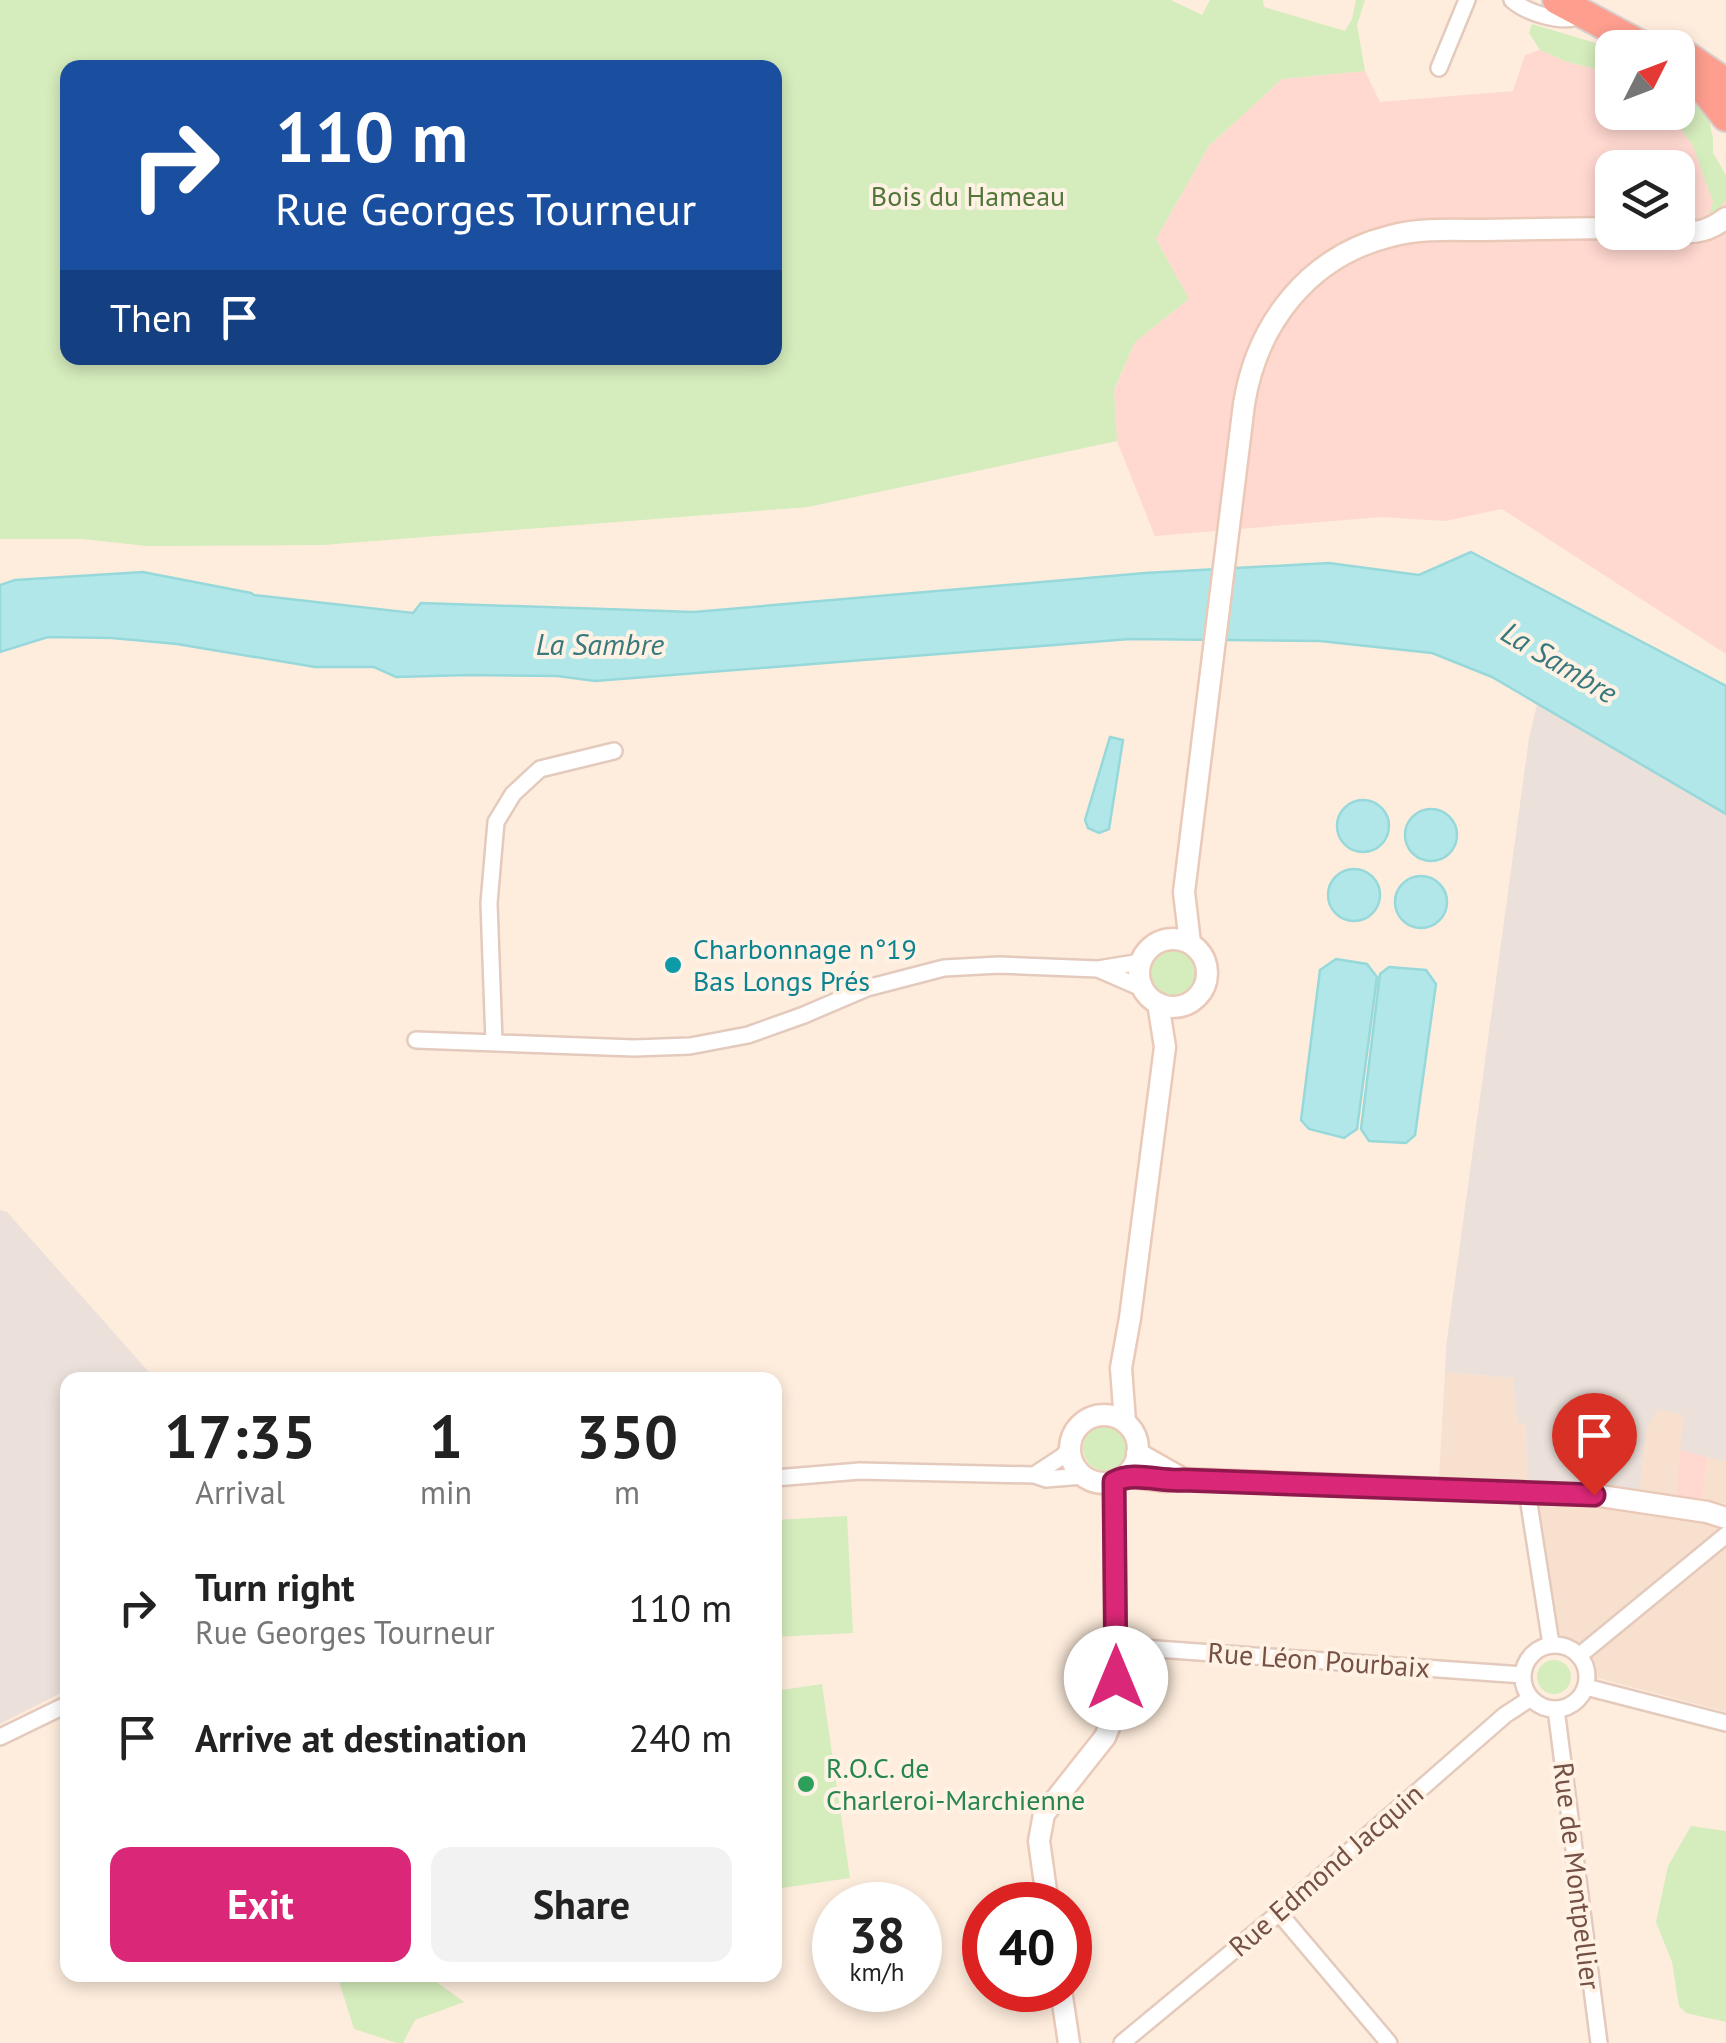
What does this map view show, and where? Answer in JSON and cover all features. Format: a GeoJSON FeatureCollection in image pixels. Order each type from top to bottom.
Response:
{"type":"FeatureCollection","features":[{"type":"Feature","properties":{"kind":"highway"},"geometry":{"type":"LineString","coordinates":[[1557,0],[1587,7],[1636,30]]}},
{"type":"Feature","properties":{"kind":"highway"},"geometry":{"type":"LineString","coordinates":[[1587,7],[1621,30]]}},
{"type":"Feature","properties":{"kind":"highway"},"geometry":{"type":"LineString","coordinates":[[1695,62],[1726,83]]}},
{"type":"Feature","properties":{"kind":"highway"},"geometry":{"type":"LineString","coordinates":[[1695,83],[1726,117]]}},
{"type":"Feature","properties":{"kind":"street"},"geometry":{"type":"LineString","coordinates":[[1439,68],[1468,0]]}},
{"type":"Feature","properties":{"kind":"street"},"geometry":{"type":"LineString","coordinates":[[1512,0],[1562,20],[1576,19],[1587,7]]}},
{"type":"Feature","properties":{"kind":"street"},"geometry":{"type":"LineString","coordinates":[[1695,233],[1710,230],[1726,218]]}},
{"type":"Feature","properties":{"kind":"street"},"geometry":{"type":"LineString","coordinates":[[1190,943],[1184,892],[1244,404],[1258,349],[1281,310],[1314,275],[1372,242],[1412,232],[1595,228]]}},
{"type":"Feature","properties":{"kind":"street"},"geometry":{"type":"LineString","coordinates":[[494,1042],[489,903],[496,822],[513,794],[540,768],[614,751]]}},
{"type":"Feature","properties":{"kind":"street"},"geometry":{"type":"LineString","coordinates":[[1164,940],[1184,892]]}},
{"type":"Feature","properties":{"kind":"street"},"geometry":{"type":"LineString","coordinates":[[1098,969],[1151,996],[1166,1006],[1182,1006],[1199,995],[1207,977],[1204,957],[1190,943],[1164,940],[1150,948],[1141,962],[1140,976],[1151,996],[1164,1047]]}},
{"type":"Feature","properties":{"kind":"street"},"geometry":{"type":"LineString","coordinates":[[416,1040],[634,1048],[690,1046],[748,1035],[868,988],[944,968],[1000,965],[1098,969],[1141,962]]}},
{"type":"Feature","properties":{"kind":"street"},"geometry":{"type":"LineString","coordinates":[[1098,1415],[1120,1368],[1130,1318],[1164,1047],[1182,1006]]}},
{"type":"Feature","properties":{"kind":"street"},"geometry":{"type":"LineString","coordinates":[[1120,1368],[1125,1422]]}},
{"type":"Feature","properties":{"kind":"street"},"geometry":{"type":"LineString","coordinates":[[1045,1882],[1039,1841],[1044,1814],[1105,1737],[1116,1710],[1120,1479],[1133,1468],[1138,1445],[1125,1422],[1098,1415],[1079,1425],[1070,1448],[1074,1465],[1084,1476]]}},
{"type":"Feature","properties":{"kind":"street"},"geometry":{"type":"LineString","coordinates":[[1034,1475],[1070,1448]]}},
{"type":"Feature","properties":{"kind":"street"},"geometry":{"type":"LineString","coordinates":[[1137,1453],[1183,1480]]}},
{"type":"Feature","properties":{"kind":"street"},"geometry":{"type":"LineString","coordinates":[[782,1477],[860,1471],[1034,1475],[1046,1479],[1084,1476],[1102,1483],[1120,1479],[1183,1480],[1526,1491],[1594,1495],[1726,1518]]}},
{"type":"Feature","properties":{"kind":"street"},"geometry":{"type":"LineString","coordinates":[[1526,1491],[1551,1644]]}},
{"type":"Feature","properties":{"kind":"street"},"geometry":{"type":"LineString","coordinates":[[1580,1655],[1726,1535]]}},
{"type":"Feature","properties":{"kind":"street"},"geometry":{"type":"LineString","coordinates":[[1551,1644],[1568,1646],[1580,1655],[1586,1666],[1586,1688],[1577,1701],[1556,1709],[1543,1707],[1531,1698],[1523,1675],[1533,1652],[1551,1644]]}},
{"type":"Feature","properties":{"kind":"street","name":"Rue Léon Pourbaix"},"geometry":{"type":"LineString","coordinates":[[1116,1646],[1523,1675]]}},
{"type":"Feature","properties":{"kind":"street"},"geometry":{"type":"LineString","coordinates":[[1586,1688],[1726,1723]]}},
{"type":"Feature","properties":{"kind":"street","name":"Rue Edmond Jacquin"},"geometry":{"type":"LineString","coordinates":[[1122,2043],[1279,1913],[1505,1715],[1531,1698]]}},
{"type":"Feature","properties":{"kind":"street"},"geometry":{"type":"LineString","coordinates":[[0,1738],[60,1708]]}},
{"type":"Feature","properties":{"kind":"street","name":"Rue de Montpellier"},"geometry":{"type":"LineString","coordinates":[[1556,1709],[1598,2043]]}},
{"type":"Feature","properties":{"kind":"street"},"geometry":{"type":"LineString","coordinates":[[1279,1913],[1389,2043]]}},
{"type":"Feature","properties":{"kind":"street"},"geometry":{"type":"LineString","coordinates":[[1064,2012],[1069,2043]]}},
{"type":"Feature","properties":{"kind":"shaded area"},"geometry":{"type":"Polygon","coordinates":[[[1540,50],[1595,69],[1595,130],[1682,130],[1693,146],[1694,150],[1595,150],[1595,250],[1695,250],[1695,152],[1713,202],[1710,217],[1726,201],[1726,654],[1502,509],[1445,521],[1381,517],[1155,536],[1117,441],[1114,391],[1135,342],[1189,299],[1156,239],[1209,146],[1282,79],[1365,71],[1380,102],[1513,91],[1525,55],[1540,50]]]}},
{"type":"Feature","properties":{"kind":"shaded area"},"geometry":{"type":"Polygon","coordinates":[[[1537,704],[1726,815],[1726,1462],[1680,1450],[1684,1415],[1658,1409],[1647,1427],[1639,1491],[1607,1485],[1527,1482],[1526,1425],[1517,1422],[1513,1378],[1445,1372],[1529,738],[1537,704]]]}},
{"type":"Feature","properties":{"kind":"shaded area"},"geometry":{"type":"Polygon","coordinates":[[[0,1210],[7,1212],[149,1372],[60,1372],[60,1694],[0,1724],[0,1210]]]}},
{"type":"Feature","properties":{"kind":"shaded area"},"geometry":{"type":"Polygon","coordinates":[[[1445,1372],[1513,1378],[1517,1422],[1526,1425],[1527,1482],[1439,1478],[1445,1372]]]}},
{"type":"Feature","properties":{"kind":"shaded area"},"geometry":{"type":"Polygon","coordinates":[[[1658,1409],[1685,1415],[1676,1496],[1639,1491],[1647,1427],[1658,1409]]]}},
{"type":"Feature","properties":{"kind":"shaded area"},"geometry":{"type":"Polygon","coordinates":[[[1680,1450],[1708,1457],[1702,1499],[1676,1496],[1680,1450]]]}},
{"type":"Feature","properties":{"kind":"shaded area"},"geometry":{"type":"Polygon","coordinates":[[[1708,1457],[1726,1462],[1726,1504],[1702,1499],[1708,1457]]]}},
{"type":"Feature","properties":{"kind":"shaded area"},"geometry":{"type":"Polygon","coordinates":[[[1539,1497],[1712,1520],[1721,1530],[1580,1644],[1556,1633],[1539,1497]]]}},
{"type":"Feature","properties":{"kind":"shaded area"},"geometry":{"type":"Polygon","coordinates":[[[1726,1544],[1726,1712],[1597,1678],[1592,1652],[1726,1544]]]}},
{"type":"Feature","properties":{"kind":"green space","name":"Bois du Hameau"},"geometry":{"type":"Polygon","coordinates":[[[0,0],[1171,0],[1202,15],[1210,0],[1263,0],[1264,7],[1345,31],[1356,0],[1365,0],[1357,25],[1365,71],[1282,79],[1209,146],[1156,239],[1189,299],[1135,342],[1114,390],[1117,441],[808,507],[323,545],[147,546],[82,539],[0,539],[0,0]]]}},
{"type":"Feature","properties":{"kind":"green space"},"geometry":{"type":"Polygon","coordinates":[[[1532,24],[1595,43],[1595,69],[1540,50],[1529,33],[1532,24]]]}},
{"type":"Feature","properties":{"kind":"green space"},"geometry":{"type":"Polygon","coordinates":[[[1695,103],[1709,119],[1713,153],[1726,175],[1726,201],[1708,219],[1713,202],[1693,146],[1682,130],[1695,130],[1695,103]]]}},
{"type":"Feature","properties":{"kind":"green space"},"geometry":{"type":"Polygon","coordinates":[[[1174,950],[1190,957],[1197,973],[1190,989],[1174,996],[1158,989],[1151,973],[1158,957],[1174,950]]]}},
{"type":"Feature","properties":{"kind":"green space"},"geometry":{"type":"Polygon","coordinates":[[[1106,1425],[1122,1432],[1129,1448],[1122,1464],[1106,1471],[1090,1464],[1083,1448],[1090,1432],[1106,1425]]]}},
{"type":"Feature","properties":{"kind":"green space"},"geometry":{"type":"Polygon","coordinates":[[[847,1516],[853,1633],[782,1637],[782,1520],[847,1516]]]}},
{"type":"Feature","properties":{"kind":"green space"},"geometry":{"type":"Polygon","coordinates":[[[1554,1660],[1566,1665],[1571,1677],[1566,1689],[1554,1694],[1542,1689],[1537,1677],[1542,1665],[1554,1660]]]}},
{"type":"Feature","properties":{"kind":"green space","name":"R.O.C. de Charleroi-Marchienne"},"geometry":{"type":"Polygon","coordinates":[[[822,1684],[850,1878],[782,1888],[782,1690],[822,1684]]]}},
{"type":"Feature","properties":{"kind":"green space"},"geometry":{"type":"Polygon","coordinates":[[[1691,1826],[1726,1831],[1726,2022],[1686,2013],[1679,2006],[1672,1962],[1656,1922],[1668,1866],[1691,1826]]]}},
{"type":"Feature","properties":{"kind":"green space"},"geometry":{"type":"Polygon","coordinates":[[[339,1982],[437,1982],[464,2002],[415,2020],[403,2043],[354,2029],[339,1982]]]}},
{"type":"Feature","properties":{"kind":"water","name":"La Sambre"},"geometry":{"type":"Polygon","coordinates":[[[1471,552],[1726,686],[1726,814],[1492,677],[1432,653],[1320,641],[1130,639],[595,681],[557,676],[396,677],[374,667],[315,667],[177,644],[112,638],[48,637],[0,652],[0,585],[15,580],[143,572],[254,595],[413,613],[421,603],[694,612],[1145,573],[1329,563],[1419,575],[1471,552]]]}},
{"type":"Feature","properties":{"kind":"water"},"geometry":{"type":"Polygon","coordinates":[[[1110,737],[1123,740],[1109,829],[1099,833],[1088,828],[1085,820],[1110,737]]]}},
{"type":"Feature","properties":{"kind":"water"},"geometry":{"type":"Polygon","coordinates":[[[1363,800],[1382,807],[1389,826],[1382,845],[1363,852],[1344,845],[1337,826],[1344,807],[1363,800]]]}},
{"type":"Feature","properties":{"kind":"water"},"geometry":{"type":"Polygon","coordinates":[[[1431,809],[1450,816],[1457,835],[1450,854],[1431,861],[1412,854],[1405,835],[1412,816],[1431,809]]]}},
{"type":"Feature","properties":{"kind":"water"},"geometry":{"type":"Polygon","coordinates":[[[1354,869],[1373,876],[1380,895],[1373,914],[1354,921],[1335,914],[1328,895],[1335,876],[1354,869]]]}},
{"type":"Feature","properties":{"kind":"water"},"geometry":{"type":"Polygon","coordinates":[[[1421,876],[1440,883],[1447,902],[1440,921],[1421,928],[1402,921],[1395,902],[1402,883],[1421,876]]]}},
{"type":"Feature","properties":{"kind":"water"},"geometry":{"type":"Polygon","coordinates":[[[1336,959],[1367,964],[1377,977],[1357,1129],[1344,1138],[1309,1129],[1301,1120],[1320,970],[1336,959]]]}},
{"type":"Feature","properties":{"kind":"water"},"geometry":{"type":"Polygon","coordinates":[[[1389,967],[1426,970],[1436,984],[1415,1135],[1406,1143],[1369,1141],[1361,1129],[1380,974],[1389,967]]]}},
{"type":"Feature","properties":{"kind":"place","name":"Charbonnage n°19 Bas Longs Prés"},"geometry":{"type":"Point","coordinates":[673,965]}},
{"type":"Feature","properties":{"kind":"place","name":"R.O.C. de Charleroi-Marchienne"},"geometry":{"type":"Point","coordinates":[806,1784]}},
{"type":"Feature","properties":{"kind":"route"},"geometry":{"type":"LineString","coordinates":[[1116,1678],[1114,1482],[1125,1476],[1166,1482],[1370,1485],[1594,1495]]}}]}
